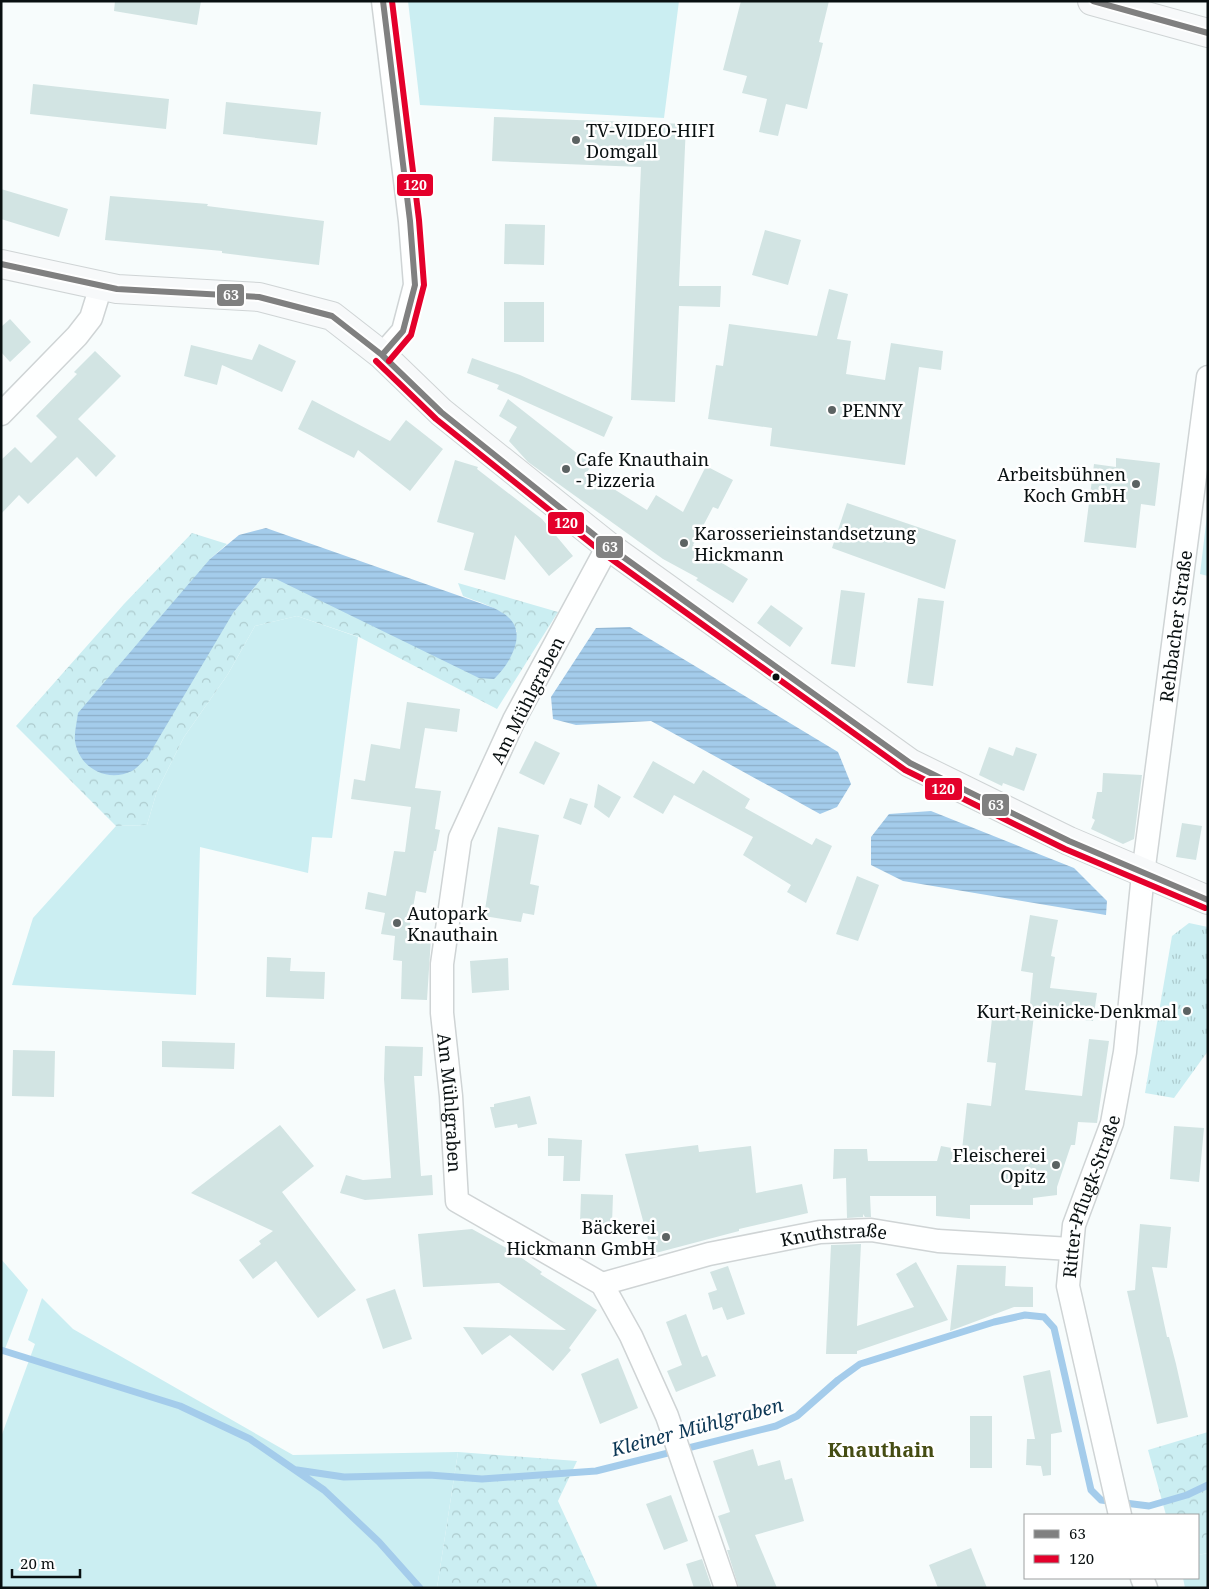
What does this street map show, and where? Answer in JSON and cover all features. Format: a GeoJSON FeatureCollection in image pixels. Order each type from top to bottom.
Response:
{"type":"FeatureCollection","features":[{"type":"Feature","properties":{"kind":"street"},"geometry":{"type":"LineString","coordinates":[[382,355],[402,331],[415,285],[410,221],[383,1]]}},
{"type":"Feature","properties":{"kind":"street"},"geometry":{"type":"LineString","coordinates":[[1092,1],[1208,33]]}},
{"type":"Feature","properties":{"kind":"street"},"geometry":{"type":"LineString","coordinates":[[1,264],[117,289],[259,297],[332,316],[382,355],[441,412],[608,546],[910,763],[1069,841],[1208,900]]}},
{"type":"Feature","properties":{"kind":"street"},"geometry":{"type":"LineString","coordinates":[[1,414],[78,336],[91,318],[102,286]]}},
{"type":"Feature","properties":{"kind":"street","name":"Rehbacher Straße"},"geometry":{"type":"LineString","coordinates":[[1143,874],[1208,378]]}},
{"type":"Feature","properties":{"kind":"street","name":"Am Mühlgraben"},"geometry":{"type":"LineString","coordinates":[[602,1284],[457,1201],[451,1096],[442,1013],[442,964],[460,838],[514,720],[608,546]]}},
{"type":"Feature","properties":{"kind":"street","name":"Ritter-Pflugk-Straße"},"geometry":{"type":"LineString","coordinates":[[1120,1514],[1109,1476],[1068,1286],[1070,1249],[1074,1225],[1104,1149],[1115,1111],[1126,1052],[1143,874]]}},
{"type":"Feature","properties":{"kind":"street","name":"Knuthstraße"},"geometry":{"type":"LineString","coordinates":[[602,1284],[709,1254],[820,1232],[871,1230],[938,1241],[1070,1249]]}},
{"type":"Feature","properties":{"kind":"street"},"geometry":{"type":"LineString","coordinates":[[602,1284],[631,1336],[673,1434],[726,1588]]}},
{"type":"Feature","properties":{"kind":"green space"},"geometry":{"type":"Polygon","coordinates":[[[408,1],[679,1],[664,118],[420,105],[408,1]]]}},
{"type":"Feature","properties":{"kind":"green space"},"geometry":{"type":"Polygon","coordinates":[[[1208,507],[1208,576],[1200,574],[1208,507]]]}},
{"type":"Feature","properties":{"kind":"green space"},"geometry":{"type":"Polygon","coordinates":[[[192,533],[227,544],[210,559],[233,613],[262,578],[276,579],[517,632],[507,617],[501,612],[463,596],[458,583],[558,612],[497,709],[359,637],[297,616],[255,626],[228,674],[184,737],[157,791],[147,825],[116,826],[16,726],[124,604],[192,533]]]}},
{"type":"Feature","properties":{"kind":"green space"},"geometry":{"type":"Polygon","coordinates":[[[297,616],[358,637],[332,838],[312,837],[308,873],[200,847],[196,995],[12,985],[33,918],[116,826],[147,825],[157,791],[184,737],[228,674],[255,626],[297,616]]]}},
{"type":"Feature","properties":{"kind":"green space"},"geometry":{"type":"Polygon","coordinates":[[[1189,923],[1208,927],[1208,1051],[1174,1098],[1145,1093],[1172,936],[1189,923]]]}},
{"type":"Feature","properties":{"kind":"green space"},"geometry":{"type":"Polygon","coordinates":[[[1,1259],[28,1290],[1,1359],[1,1259]]]}},
{"type":"Feature","properties":{"kind":"green space"},"geometry":{"type":"Polygon","coordinates":[[[42,1298],[73,1329],[293,1455],[458,1452],[437,1588],[1,1588],[1,1437],[35,1344],[28,1340],[42,1298]]]}},
{"type":"Feature","properties":{"kind":"green space"},"geometry":{"type":"Polygon","coordinates":[[[1208,1432],[1208,1553],[1199,1555],[1199,1514],[1166,1514],[1148,1450],[1208,1432]]]}},
{"type":"Feature","properties":{"kind":"green space"},"geometry":{"type":"Polygon","coordinates":[[[458,1452],[577,1461],[558,1501],[598,1588],[437,1588],[458,1452]]]}},
{"type":"Feature","properties":{"kind":"green space"},"geometry":{"type":"Polygon","coordinates":[[[1208,1553],[1208,1588],[1185,1588],[1183,1579],[1199,1579],[1199,1555],[1208,1553]]]}},
{"type":"Feature","properties":{"kind":"water"},"geometry":{"type":"Polygon","coordinates":[[[266,528],[494,608],[508,617],[514,624],[516,640],[510,658],[494,679],[479,678],[276,579],[262,578],[233,613],[147,758],[132,771],[123,774],[104,774],[88,766],[82,759],[75,741],[78,713],[210,559],[239,535],[266,528]]]}},
{"type":"Feature","properties":{"kind":"water"},"geometry":{"type":"Polygon","coordinates":[[[630,627],[838,752],[851,784],[837,807],[820,814],[651,721],[576,725],[553,719],[551,697],[596,628],[630,627]]]}},
{"type":"Feature","properties":{"kind":"water"},"geometry":{"type":"Polygon","coordinates":[[[931,811],[1074,868],[1107,901],[1106,915],[903,881],[871,865],[871,837],[889,814],[931,811]]]}},
{"type":"Feature","properties":{"kind":"building"},"geometry":{"type":"Polygon","coordinates":[[[115,1],[201,1],[197,25],[114,11],[115,1]]]}},
{"type":"Feature","properties":{"kind":"building"},"geometry":{"type":"Polygon","coordinates":[[[741,1],[829,1],[819,42],[823,43],[807,109],[786,104],[778,136],[759,132],[767,99],[742,93],[747,76],[723,70],[741,1]]]}},
{"type":"Feature","properties":{"kind":"building"},"geometry":{"type":"Polygon","coordinates":[[[33,84],[169,99],[166,129],[30,114],[33,84]]]}},
{"type":"Feature","properties":{"kind":"building"},"geometry":{"type":"Polygon","coordinates":[[[226,102],[321,112],[317,145],[223,134],[226,102]]]}},
{"type":"Feature","properties":{"kind":"building"},"geometry":{"type":"Polygon","coordinates":[[[494,117],[686,124],[679,286],[721,286],[720,307],[679,306],[675,402],[631,400],[641,167],[492,161],[494,117]]]}},
{"type":"Feature","properties":{"kind":"building"},"geometry":{"type":"Polygon","coordinates":[[[1,189],[68,209],[59,237],[1,219],[1,189]]]}},
{"type":"Feature","properties":{"kind":"building"},"geometry":{"type":"Polygon","coordinates":[[[110,196],[208,204],[207,206],[324,221],[319,265],[222,253],[222,251],[105,240],[110,196]]]}},
{"type":"Feature","properties":{"kind":"building"},"geometry":{"type":"Polygon","coordinates":[[[505,224],[545,225],[544,265],[504,264],[505,224]]]}},
{"type":"Feature","properties":{"kind":"building"},"geometry":{"type":"Polygon","coordinates":[[[765,230],[801,240],[788,285],[752,275],[765,230]]]}},
{"type":"Feature","properties":{"kind":"building"},"geometry":{"type":"Polygon","coordinates":[[[829,289],[848,294],[837,339],[851,341],[846,374],[885,380],[891,343],[943,351],[941,370],[919,367],[905,465],[770,446],[772,428],[708,419],[716,365],[723,366],[729,324],[817,336],[829,289]]]}},
{"type":"Feature","properties":{"kind":"building"},"geometry":{"type":"Polygon","coordinates":[[[504,302],[544,302],[544,342],[504,342],[504,302]]]}},
{"type":"Feature","properties":{"kind":"building"},"geometry":{"type":"Polygon","coordinates":[[[10,319],[31,342],[10,362],[1,352],[1,327],[10,319]]]}},
{"type":"Feature","properties":{"kind":"building"},"geometry":{"type":"Polygon","coordinates":[[[259,344],[296,361],[282,392],[222,365],[217,385],[184,376],[191,345],[252,360],[259,344]]]}},
{"type":"Feature","properties":{"kind":"building"},"geometry":{"type":"Polygon","coordinates":[[[95,351],[121,376],[78,419],[116,456],[96,477],[77,457],[28,504],[19,495],[1,514],[1,460],[15,447],[31,463],[57,437],[36,416],[77,374],[74,372],[95,351]]]}},
{"type":"Feature","properties":{"kind":"building"},"geometry":{"type":"Polygon","coordinates":[[[472,358],[520,375],[613,417],[604,437],[497,389],[499,385],[467,373],[472,358]]]}},
{"type":"Feature","properties":{"kind":"building"},"geometry":{"type":"Polygon","coordinates":[[[508,399],[592,465],[587,472],[647,510],[656,495],[683,512],[706,466],[733,480],[718,509],[713,507],[693,545],[748,579],[733,603],[696,580],[698,578],[663,559],[528,462],[509,441],[517,427],[499,416],[508,399]]]}},
{"type":"Feature","properties":{"kind":"building"},"geometry":{"type":"Polygon","coordinates":[[[312,400],[390,441],[406,420],[443,449],[410,491],[358,450],[354,458],[298,429],[312,400]]]}},
{"type":"Feature","properties":{"kind":"building"},"geometry":{"type":"Polygon","coordinates":[[[1116,458],[1160,463],[1155,506],[1141,504],[1136,548],[1084,542],[1094,464],[1116,467],[1116,458]]]}},
{"type":"Feature","properties":{"kind":"building"},"geometry":{"type":"Polygon","coordinates":[[[455,460],[478,467],[477,469],[542,519],[573,556],[549,576],[515,535],[505,580],[464,570],[474,533],[437,522],[455,460]]]}},
{"type":"Feature","properties":{"kind":"building"},"geometry":{"type":"Polygon","coordinates":[[[847,503],[956,540],[945,589],[832,548],[847,503]]]}},
{"type":"Feature","properties":{"kind":"building"},"geometry":{"type":"Polygon","coordinates":[[[841,590],[865,593],[855,667],[831,664],[841,590]]]}},
{"type":"Feature","properties":{"kind":"building"},"geometry":{"type":"Polygon","coordinates":[[[918,598],[944,601],[933,686],[907,683],[918,598]]]}},
{"type":"Feature","properties":{"kind":"building"},"geometry":{"type":"Polygon","coordinates":[[[771,605],[803,628],[790,647],[757,623],[771,605]]]}},
{"type":"Feature","properties":{"kind":"building"},"geometry":{"type":"Polygon","coordinates":[[[407,702],[460,709],[457,732],[425,728],[415,788],[441,791],[435,829],[440,830],[436,851],[434,851],[426,893],[416,891],[408,936],[431,938],[427,1000],[401,999],[402,961],[393,960],[395,936],[381,934],[385,913],[365,909],[368,892],[386,896],[394,851],[405,852],[411,807],[351,799],[354,779],[365,781],[371,744],[400,749],[407,702]]]}},
{"type":"Feature","properties":{"kind":"building"},"geometry":{"type":"Polygon","coordinates":[[[535,741],[560,753],[544,785],[519,773],[535,741]]]}},
{"type":"Feature","properties":{"kind":"building"},"geometry":{"type":"Polygon","coordinates":[[[989,747],[1013,756],[1016,747],[1037,754],[1024,791],[1003,783],[1002,786],[979,775],[989,747]]]}},
{"type":"Feature","properties":{"kind":"building"},"geometry":{"type":"Polygon","coordinates":[[[653,761],[694,784],[703,770],[750,799],[745,808],[812,845],[816,838],[832,846],[806,903],[787,892],[791,885],[743,855],[753,837],[674,795],[663,814],[633,797],[653,761]]]}},
{"type":"Feature","properties":{"kind":"building"},"geometry":{"type":"Polygon","coordinates":[[[1103,773],[1142,775],[1134,839],[1123,844],[1091,829],[1095,820],[1092,818],[1097,792],[1102,792],[1103,773]]]}},
{"type":"Feature","properties":{"kind":"building"},"geometry":{"type":"Polygon","coordinates":[[[598,784],[621,797],[609,818],[594,807],[598,784]]]}},
{"type":"Feature","properties":{"kind":"building"},"geometry":{"type":"Polygon","coordinates":[[[570,798],[588,804],[581,825],[563,818],[570,798]]]}},
{"type":"Feature","properties":{"kind":"building"},"geometry":{"type":"Polygon","coordinates":[[[1182,823],[1202,826],[1196,860],[1176,857],[1182,823]]]}},
{"type":"Feature","properties":{"kind":"building"},"geometry":{"type":"Polygon","coordinates":[[[498,827],[539,835],[530,884],[539,886],[534,915],[523,913],[521,922],[484,916],[498,827]]]}},
{"type":"Feature","properties":{"kind":"building"},"geometry":{"type":"Polygon","coordinates":[[[857,876],[879,885],[858,941],[836,934],[857,876]]]}},
{"type":"Feature","properties":{"kind":"building"},"geometry":{"type":"Polygon","coordinates":[[[1030,915],[1058,920],[1051,956],[1055,957],[1050,988],[1097,993],[1093,1021],[1029,1014],[1033,973],[1021,971],[1030,915]]]}},
{"type":"Feature","properties":{"kind":"building"},"geometry":{"type":"Polygon","coordinates":[[[267,957],[291,958],[290,971],[325,972],[324,999],[266,997],[267,957]]]}},
{"type":"Feature","properties":{"kind":"building"},"geometry":{"type":"Polygon","coordinates":[[[508,958],[509,990],[472,993],[470,961],[508,958]]]}},
{"type":"Feature","properties":{"kind":"building"},"geometry":{"type":"Polygon","coordinates":[[[993,1010],[1034,1015],[1025,1090],[1082,1096],[1089,1039],[1109,1041],[1097,1123],[1078,1122],[1075,1145],[1071,1145],[1057,1187],[1057,1195],[1033,1198],[1033,1205],[970,1205],[970,1219],[936,1216],[936,1196],[870,1196],[871,1217],[865,1217],[863,1214],[863,1217],[847,1218],[846,1178],[833,1179],[834,1149],[867,1149],[868,1161],[937,1161],[941,1146],[962,1150],[967,1103],[991,1106],[996,1063],[987,1062],[993,1010]]]}},
{"type":"Feature","properties":{"kind":"building"},"geometry":{"type":"Polygon","coordinates":[[[162,1041],[235,1043],[234,1069],[162,1067],[162,1041]]]}},
{"type":"Feature","properties":{"kind":"building"},"geometry":{"type":"Polygon","coordinates":[[[385,1046],[423,1047],[422,1076],[414,1076],[421,1176],[432,1175],[433,1195],[365,1200],[340,1193],[346,1175],[363,1180],[391,1178],[384,1079],[385,1046]]]}},
{"type":"Feature","properties":{"kind":"building"},"geometry":{"type":"Polygon","coordinates":[[[13,1050],[55,1051],[54,1097],[12,1096],[13,1050]]]}},
{"type":"Feature","properties":{"kind":"building"},"geometry":{"type":"Polygon","coordinates":[[[530,1096],[537,1124],[518,1128],[517,1124],[495,1128],[490,1107],[494,1107],[494,1104],[530,1096]]]}},
{"type":"Feature","properties":{"kind":"building"},"geometry":{"type":"Polygon","coordinates":[[[280,1125],[314,1166],[282,1192],[356,1290],[318,1318],[276,1261],[253,1279],[239,1260],[261,1244],[259,1241],[273,1231],[191,1193],[280,1125]]]}},
{"type":"Feature","properties":{"kind":"building"},"geometry":{"type":"Polygon","coordinates":[[[1174,1126],[1204,1128],[1199,1182],[1170,1179],[1174,1126]]]}},
{"type":"Feature","properties":{"kind":"building"},"geometry":{"type":"Polygon","coordinates":[[[548,1138],[582,1140],[580,1181],[563,1181],[564,1156],[548,1156],[548,1138]]]}},
{"type":"Feature","properties":{"kind":"building"},"geometry":{"type":"Polygon","coordinates":[[[698,1145],[699,1152],[751,1146],[756,1193],[802,1184],[808,1213],[739,1229],[739,1231],[652,1254],[625,1154],[698,1145]]]}},
{"type":"Feature","properties":{"kind":"building"},"geometry":{"type":"Polygon","coordinates":[[[581,1194],[613,1195],[612,1224],[580,1223],[581,1194]]]}},
{"type":"Feature","properties":{"kind":"building"},"geometry":{"type":"Polygon","coordinates":[[[1140,1224],[1171,1227],[1167,1268],[1152,1267],[1167,1337],[1169,1337],[1188,1417],[1157,1424],[1127,1291],[1135,1290],[1140,1224]]]}},
{"type":"Feature","properties":{"kind":"building"},"geometry":{"type":"Polygon","coordinates":[[[472,1229],[510,1250],[542,1272],[540,1274],[597,1310],[569,1348],[571,1350],[553,1371],[510,1335],[482,1355],[463,1327],[566,1330],[499,1283],[423,1287],[418,1234],[472,1229]]]}},
{"type":"Feature","properties":{"kind":"building"},"geometry":{"type":"Polygon","coordinates":[[[861,1244],[857,1326],[914,1307],[896,1274],[916,1262],[948,1320],[857,1351],[857,1354],[826,1354],[831,1245],[861,1244]]]}},
{"type":"Feature","properties":{"kind":"building"},"geometry":{"type":"Polygon","coordinates":[[[957,1265],[1006,1266],[1005,1286],[1033,1287],[1033,1307],[1014,1307],[950,1331],[957,1265]]]}},
{"type":"Feature","properties":{"kind":"building"},"geometry":{"type":"Polygon","coordinates":[[[728,1266],[745,1314],[727,1320],[722,1307],[713,1310],[708,1293],[717,1290],[710,1272],[728,1266]]]}},
{"type":"Feature","properties":{"kind":"building"},"geometry":{"type":"Polygon","coordinates":[[[395,1289],[412,1339],[383,1349],[366,1299],[395,1289]]]}},
{"type":"Feature","properties":{"kind":"building"},"geometry":{"type":"Polygon","coordinates":[[[686,1314],[702,1357],[707,1355],[716,1376],[676,1392],[667,1371],[682,1365],[666,1322],[686,1314]]]}},
{"type":"Feature","properties":{"kind":"building"},"geometry":{"type":"Polygon","coordinates":[[[618,1358],[638,1408],[600,1424],[581,1374],[618,1358]]]}},
{"type":"Feature","properties":{"kind":"building"},"geometry":{"type":"Polygon","coordinates":[[[1050,1370],[1062,1432],[1051,1434],[1051,1475],[1043,1476],[1041,1466],[1026,1465],[1027,1439],[1035,1439],[1023,1376],[1050,1370]]]}},
{"type":"Feature","properties":{"kind":"building"},"geometry":{"type":"Polygon","coordinates":[[[970,1416],[992,1416],[992,1468],[970,1468],[970,1416]]]}},
{"type":"Feature","properties":{"kind":"building"},"geometry":{"type":"Polygon","coordinates":[[[753,1449],[758,1466],[780,1460],[785,1480],[792,1478],[804,1521],[755,1535],[777,1588],[739,1588],[727,1550],[730,1550],[718,1516],[730,1512],[713,1461],[753,1449]]]}},
{"type":"Feature","properties":{"kind":"building"},"geometry":{"type":"Polygon","coordinates":[[[671,1495],[688,1541],[664,1550],[646,1504],[671,1495]]]}},
{"type":"Feature","properties":{"kind":"building"},"geometry":{"type":"Polygon","coordinates":[[[971,1548],[987,1588],[938,1588],[929,1565],[971,1548]]]}},
{"type":"Feature","properties":{"kind":"building"},"geometry":{"type":"Polygon","coordinates":[[[702,1559],[712,1588],[694,1588],[686,1564],[702,1559]]]}},
{"type":"Feature","properties":{"kind":"waterway","name":"Kleiner Mühlgraben"},"geometry":{"type":"LineString","coordinates":[[297,1470],[344,1477],[429,1475],[482,1479],[596,1471],[776,1426],[797,1416],[838,1380],[860,1364],[994,1322],[1025,1315],[1044,1317],[1054,1328],[1091,1490],[1101,1500],[1149,1506],[1187,1495],[1208,1485]]}},
{"type":"Feature","properties":{"kind":"waterway"},"geometry":{"type":"LineString","coordinates":[[1,1350],[180,1406],[250,1439],[324,1490],[379,1542],[420,1588]]}},
{"type":"Feature","properties":{"kind":"transit line","name":"63"},"geometry":{"type":"LineString","coordinates":[[382,355],[403,331],[415,285],[410,221],[383,1]]}},
{"type":"Feature","properties":{"kind":"transit line","name":"120"},"geometry":{"type":"LineString","coordinates":[[389,361],[411,335],[424,285],[419,220],[392,1]]}},
{"type":"Feature","properties":{"kind":"transit line","name":"63"},"geometry":{"type":"LineString","coordinates":[[1093,1],[1208,33]]}},
{"type":"Feature","properties":{"kind":"transit line","name":"63"},"geometry":{"type":"LineString","coordinates":[[1,264],[117,289],[259,297],[332,316],[382,355],[441,412],[608,546],[910,763],[1069,841],[1208,900]]}},
{"type":"Feature","properties":{"kind":"transit line","name":"120"},"geometry":{"type":"LineString","coordinates":[[376,361],[436,419],[603,553],[905,770],[1065,849],[1205,908]]}},
{"type":"Feature","properties":{"kind":"place","name":"TV-VIDEO-HIFI Domgall"},"geometry":{"type":"Point","coordinates":[576,140]}},
{"type":"Feature","properties":{"kind":"place","name":"PENNY"},"geometry":{"type":"Point","coordinates":[832,410]}},
{"type":"Feature","properties":{"kind":"place","name":"Cafe Knauthain - Pizzeria"},"geometry":{"type":"Point","coordinates":[566,469]}},
{"type":"Feature","properties":{"kind":"place","name":"Arbeitsbühnen Koch GmbH"},"geometry":{"type":"Point","coordinates":[1136,484]}},
{"type":"Feature","properties":{"kind":"place","name":"Karosserieinstandsetzung Hickmann"},"geometry":{"type":"Point","coordinates":[684,543]}},
{"type":"Feature","properties":{"kind":"place","name":"Autopark Knauthain"},"geometry":{"type":"Point","coordinates":[397,923]}},
{"type":"Feature","properties":{"kind":"place","name":"Kurt-Reinicke-Denkmal"},"geometry":{"type":"Point","coordinates":[1187,1011]}},
{"type":"Feature","properties":{"kind":"place","name":"Fleischerei Opitz"},"geometry":{"type":"Point","coordinates":[1056,1165]}},
{"type":"Feature","properties":{"kind":"place","name":"Bäckerei Hickmann GmbH"},"geometry":{"type":"Point","coordinates":[666,1237]}},
{"type":"Feature","properties":{"kind":"district","name":"Knauthain"},"geometry":{"type":"Point","coordinates":[881,1449]}}]}
